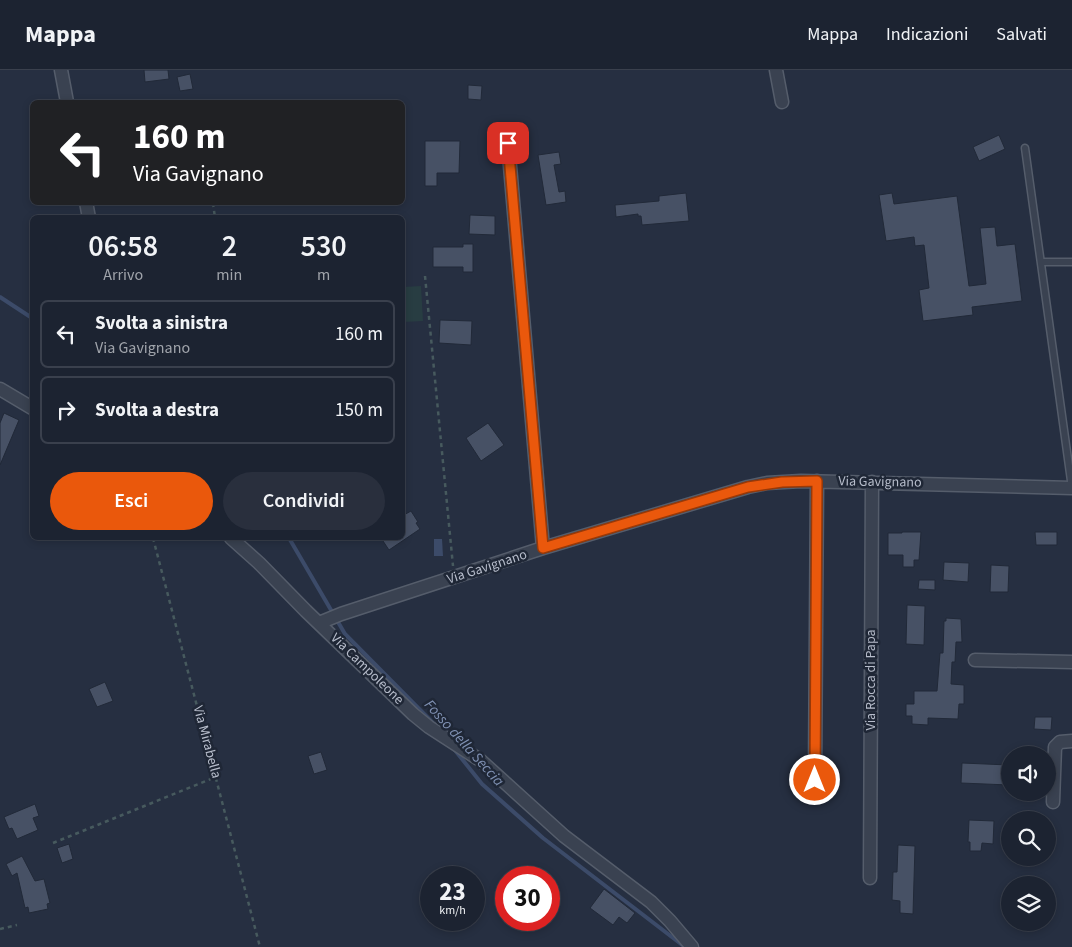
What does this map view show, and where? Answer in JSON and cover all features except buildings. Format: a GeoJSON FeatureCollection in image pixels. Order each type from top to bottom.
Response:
{"type":"FeatureCollection","features":[{"type":"Feature","properties":{"kind":"street"},"geometry":{"type":"LineString","coordinates":[[61,70],[67,100]]}},
{"type":"Feature","properties":{"kind":"street"},"geometry":{"type":"LineString","coordinates":[[776,70],[782,102]]}},
{"type":"Feature","properties":{"kind":"street"},"geometry":{"type":"LineString","coordinates":[[508,143],[543,548]]}},
{"type":"Feature","properties":{"kind":"street"},"geometry":{"type":"LineString","coordinates":[[0,389],[30,407]]}},
{"type":"Feature","properties":{"kind":"street"},"geometry":{"type":"LineString","coordinates":[[815,780],[817,481]]}},
{"type":"Feature","properties":{"kind":"street","name":"Via Gavignano"},"geometry":{"type":"LineString","coordinates":[[319,623],[341,614],[543,548],[748,487],[782,482],[817,481],[1072,488]]}},
{"type":"Feature","properties":{"kind":"street","name":"Via Rocca di Papa"},"geometry":{"type":"LineString","coordinates":[[870,878],[872,482]]}},
{"type":"Feature","properties":{"kind":"street","name":"Via Campoleone"},"geometry":{"type":"LineString","coordinates":[[233,540],[413,714],[432,729],[474,756],[568,840],[651,902],[670,920],[692,947]]}},
{"type":"Feature","properties":{"kind":"street"},"geometry":{"type":"LineString","coordinates":[[975,660],[1072,662]]}},
{"type":"Feature","properties":{"kind":"street"},"geometry":{"type":"LineString","coordinates":[[1053,802],[1056,747],[1060,742],[1072,740]]}},
{"type":"Feature","properties":{"kind":"lane"},"geometry":{"type":"LineString","coordinates":[[1024,148],[1072,488]]}},
{"type":"Feature","properties":{"kind":"lane"},"geometry":{"type":"LineString","coordinates":[[1041,262],[1072,262]]}},
{"type":"Feature","properties":{"kind":"path"},"geometry":{"type":"LineString","coordinates":[[425,276],[454,577]]}},
{"type":"Feature","properties":{"kind":"path","name":"Via Mirabella"},"geometry":{"type":"LineString","coordinates":[[154,540],[260,947]]}},
{"type":"Feature","properties":{"kind":"path"},"geometry":{"type":"LineString","coordinates":[[53,843],[216,777]]}},
{"type":"Feature","properties":{"kind":"path"},"geometry":{"type":"LineString","coordinates":[[0,929],[17,926]]}},
{"type":"Feature","properties":{"kind":"green space"},"geometry":{"type":"Polygon","coordinates":[[[421,286],[423,321],[405,322],[405,287],[421,286]]]}},
{"type":"Feature","properties":{"kind":"water"},"geometry":{"type":"Polygon","coordinates":[[[434,539],[442,539],[443,556],[434,556],[434,539]]]}},
{"type":"Feature","properties":{"kind":"waterway","name":"Fosso della Seccia"},"geometry":{"type":"LineString","coordinates":[[0,297],[30,317]]}},
{"type":"Feature","properties":{"kind":"waterway","name":"Fosso della Seccia"},"geometry":{"type":"LineString","coordinates":[[290,540],[345,634],[432,722]]}},
{"type":"Feature","properties":{"kind":"waterway","name":"Fosso della Seccia"},"geometry":{"type":"LineString","coordinates":[[454,749],[482,784],[543,838],[685,947]]}},
{"type":"Feature","properties":{"kind":"route"},"geometry":{"type":"LineString","coordinates":[[508,143],[543,548],[748,487],[767,483],[817,481],[815,780]]}}]}
